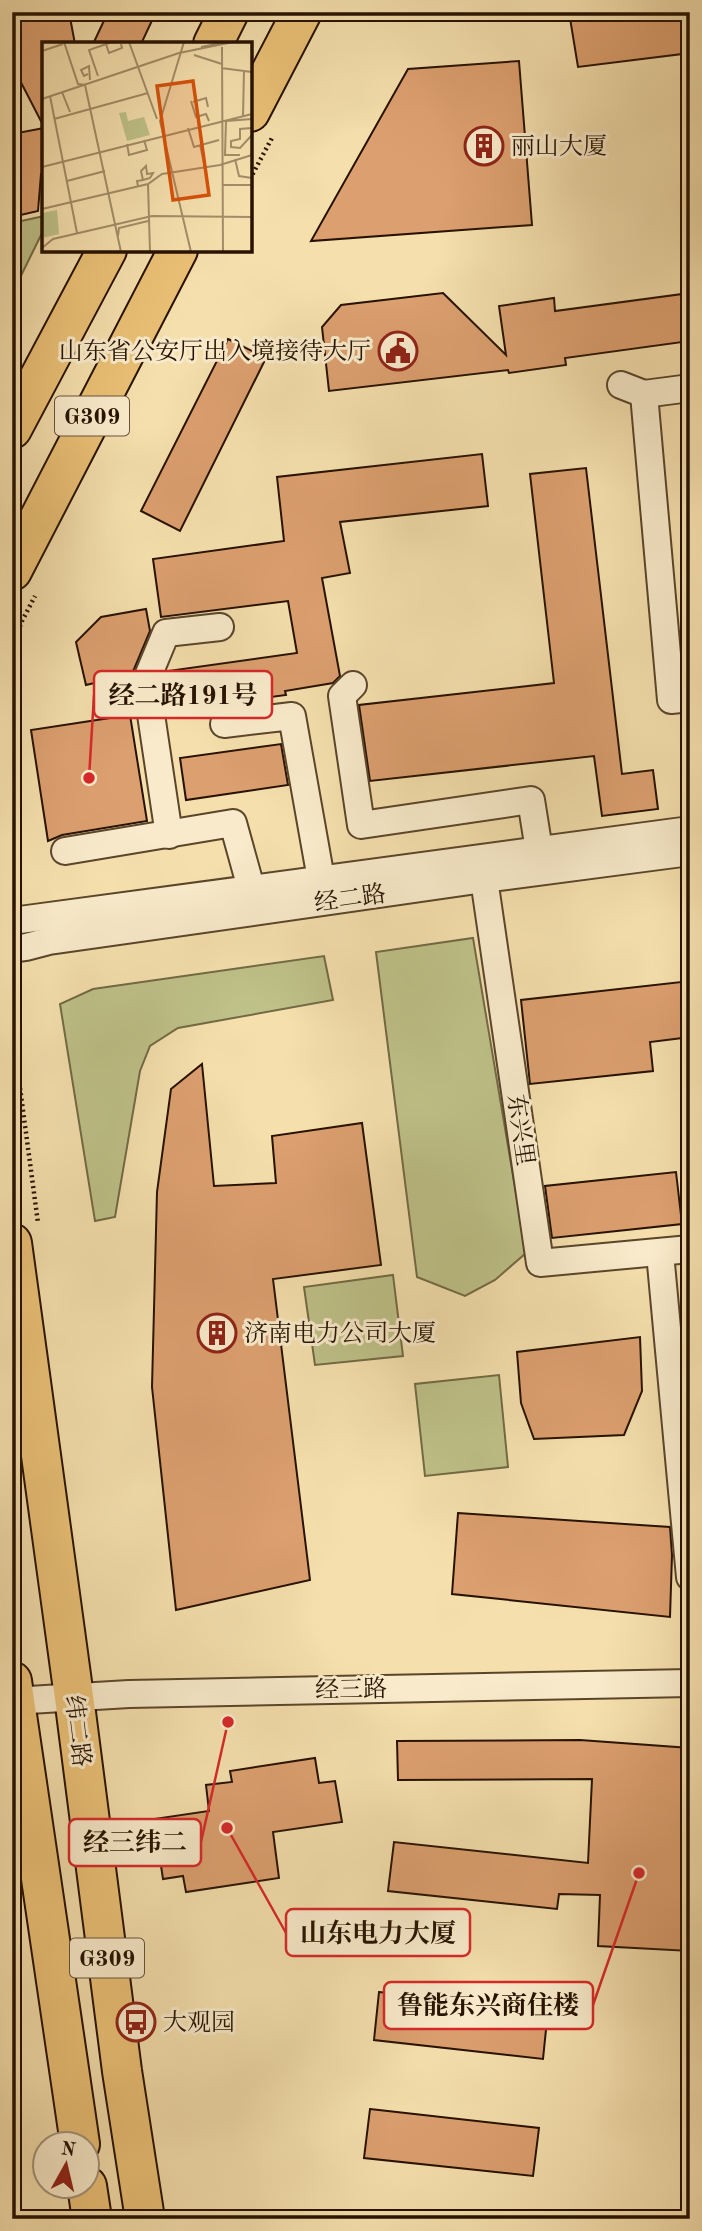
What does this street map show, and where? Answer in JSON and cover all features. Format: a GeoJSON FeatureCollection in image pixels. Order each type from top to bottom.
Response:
{"type":"FeatureCollection","features":[{"type":"Feature","properties":{"kind":"highway"},"geometry":{"type":"LineString","coordinates":[[214,42],[229,12]]}},
{"type":"Feature","properties":{"kind":"highway"},"geometry":{"type":"LineString","coordinates":[[252,108],[302,12]]}},
{"type":"Feature","properties":{"kind":"highway","name":"G309"},"geometry":{"type":"LineString","coordinates":[[12,429],[106,252]]}},
{"type":"Feature","properties":{"kind":"highway","name":"G309"},"geometry":{"type":"LineString","coordinates":[[12,571],[177,252]]}},
{"type":"Feature","properties":{"kind":"highway","name":"纬二路"},"geometry":{"type":"LineString","coordinates":[[12,1243],[122,2071],[145,2219]]}},
{"type":"Feature","properties":{"kind":"highway","name":"G309"},"geometry":{"type":"LineString","coordinates":[[13,1694],[78,2130]]}},
{"type":"Feature","properties":{"kind":"highway"},"geometry":{"type":"LineString","coordinates":[[89,2200],[92,2219]]}},
{"type":"Feature","properties":{"kind":"street"},"geometry":{"type":"LineString","coordinates":[[690,388],[632,389],[671,700],[690,698]]}},
{"type":"Feature","properties":{"kind":"street"},"geometry":{"type":"LineString","coordinates":[[169,835],[146,681],[166,633],[220,627]]}},
{"type":"Feature","properties":{"kind":"street"},"geometry":{"type":"LineString","coordinates":[[353,685],[342,696],[361,825],[531,800],[540,850]]}},
{"type":"Feature","properties":{"kind":"street"},"geometry":{"type":"LineString","coordinates":[[224,724],[292,716],[321,879]]}},
{"type":"Feature","properties":{"kind":"street"},"geometry":{"type":"LineString","coordinates":[[65,851],[233,823],[251,888]]}},
{"type":"Feature","properties":{"kind":"street","name":"经二路"},"geometry":{"type":"LineString","coordinates":[[12,921],[690,830]]}},
{"type":"Feature","properties":{"kind":"street","name":"经二路"},"geometry":{"type":"LineString","coordinates":[[12,949],[49,941],[690,852]]}},
{"type":"Feature","properties":{"kind":"street","name":"东兴里"},"geometry":{"type":"LineString","coordinates":[[484,879],[540,1263],[690,1249]]}},
{"type":"Feature","properties":{"kind":"street"},"geometry":{"type":"LineString","coordinates":[[660,1253],[690,1577]]}},
{"type":"Feature","properties":{"kind":"street","name":"经三路"},"geometry":{"type":"LineString","coordinates":[[13,1694],[74,1697],[142,1693],[690,1683]]}},
{"type":"Feature","properties":{"kind":"green space"},"geometry":{"type":"Polygon","coordinates":[[[42,216],[42,233],[12,294],[12,223],[42,216]]]}},
{"type":"Feature","properties":{"kind":"green space"},"geometry":{"type":"Polygon","coordinates":[[[473,938],[526,1253],[495,1280],[465,1296],[417,1277],[376,952],[473,938]]]}},
{"type":"Feature","properties":{"kind":"green space"},"geometry":{"type":"Polygon","coordinates":[[[324,956],[333,1000],[178,1028],[150,1046],[140,1071],[115,1217],[95,1221],[60,1004],[93,989],[324,956]]]}},
{"type":"Feature","properties":{"kind":"green space"},"geometry":{"type":"Polygon","coordinates":[[[393,1275],[403,1356],[315,1365],[304,1287],[393,1275]]]}},
{"type":"Feature","properties":{"kind":"green space"},"geometry":{"type":"Polygon","coordinates":[[[499,1375],[508,1467],[425,1476],[415,1384],[499,1375]]]}},
{"type":"Feature","properties":{"kind":"building"},"geometry":{"type":"Polygon","coordinates":[[[69,12],[75,42],[42,42],[42,123],[12,65],[12,14],[69,12]]]}},
{"type":"Feature","properties":{"kind":"building"},"geometry":{"type":"Polygon","coordinates":[[[108,12],[156,12],[142,42],[94,42],[108,12]]]}},
{"type":"Feature","properties":{"kind":"building"},"geometry":{"type":"Polygon","coordinates":[[[569,12],[690,12],[690,53],[578,67],[569,12]]]}},
{"type":"Feature","properties":{"kind":"building"},"geometry":{"type":"Polygon","coordinates":[[[519,61],[532,225],[311,241],[408,69],[519,61]]]}},
{"type":"Feature","properties":{"kind":"building"},"geometry":{"type":"Polygon","coordinates":[[[42,128],[42,174],[38,211],[12,217],[12,134],[42,128]]]}},
{"type":"Feature","properties":{"kind":"building"},"geometry":{"type":"Polygon","coordinates":[[[443,293],[506,355],[499,306],[554,298],[555,311],[690,293],[690,341],[565,358],[566,365],[509,373],[508,370],[329,391],[322,327],[341,305],[443,293]]]}},
{"type":"Feature","properties":{"kind":"building"},"geometry":{"type":"Polygon","coordinates":[[[228,339],[266,358],[180,531],[141,511],[228,339]]]}},
{"type":"Feature","properties":{"kind":"building"},"geometry":{"type":"Polygon","coordinates":[[[482,454],[488,506],[340,522],[350,573],[322,578],[340,676],[333,683],[285,691],[286,695],[174,710],[168,671],[297,653],[288,601],[161,617],[153,559],[284,541],[277,477],[482,454]]]}},
{"type":"Feature","properties":{"kind":"building"},"geometry":{"type":"Polygon","coordinates":[[[586,468],[622,774],[653,770],[658,809],[602,816],[594,756],[370,781],[359,705],[554,683],[530,474],[586,468]]]}},
{"type":"Feature","properties":{"kind":"building"},"geometry":{"type":"Polygon","coordinates":[[[146,609],[150,631],[132,674],[86,685],[76,642],[101,617],[146,609]]]}},
{"type":"Feature","properties":{"kind":"building"},"geometry":{"type":"Polygon","coordinates":[[[130,715],[147,821],[62,835],[48,841],[31,730],[130,715]]]}},
{"type":"Feature","properties":{"kind":"building"},"geometry":{"type":"Polygon","coordinates":[[[281,744],[288,785],[186,800],[180,758],[281,744]]]}},
{"type":"Feature","properties":{"kind":"building"},"geometry":{"type":"Polygon","coordinates":[[[690,981],[690,1037],[650,1042],[653,1071],[530,1084],[521,1000],[690,981]]]}},
{"type":"Feature","properties":{"kind":"building","name":"济南电力公司大厦"},"geometry":{"type":"Polygon","coordinates":[[[202,1064],[214,1186],[276,1183],[272,1136],[362,1123],[381,1265],[273,1279],[310,1580],[176,1610],[152,1387],[157,1192],[171,1089],[202,1064]]]}},
{"type":"Feature","properties":{"kind":"building"},"geometry":{"type":"Polygon","coordinates":[[[676,1172],[682,1224],[552,1238],[545,1186],[676,1172]]]}},
{"type":"Feature","properties":{"kind":"building"},"geometry":{"type":"Polygon","coordinates":[[[640,1337],[642,1391],[624,1435],[534,1439],[521,1403],[517,1352],[640,1337]]]}},
{"type":"Feature","properties":{"kind":"building"},"geometry":{"type":"Polygon","coordinates":[[[458,1513],[670,1527],[670,1617],[452,1594],[458,1513]]]}},
{"type":"Feature","properties":{"kind":"building"},"geometry":{"type":"Polygon","coordinates":[[[580,1740],[690,1748],[690,1951],[598,1946],[600,1895],[559,1894],[557,1909],[388,1891],[394,1842],[588,1863],[592,1779],[398,1780],[397,1741],[580,1740]]]}},
{"type":"Feature","properties":{"kind":"building"},"geometry":{"type":"Polygon","coordinates":[[[315,1758],[319,1783],[335,1781],[342,1822],[273,1832],[279,1878],[186,1892],[183,1876],[163,1879],[154,1819],[209,1811],[206,1785],[232,1782],[230,1771],[315,1758]]]}},
{"type":"Feature","properties":{"kind":"building"},"geometry":{"type":"Polygon","coordinates":[[[379,1992],[548,2010],[543,2059],[374,2040],[379,1992]]]}},
{"type":"Feature","properties":{"kind":"building"},"geometry":{"type":"Polygon","coordinates":[[[370,2109],[539,2128],[533,2176],[364,2158],[370,2109]]]}},
{"type":"Feature","properties":{"kind":"place","name":"丽山大厦"},"geometry":{"type":"Point","coordinates":[484,146]}},
{"type":"Feature","properties":{"kind":"place","name":"山东省公安厅出入境接待大厅"},"geometry":{"type":"Point","coordinates":[398,351]}},
{"type":"Feature","properties":{"kind":"place","name":"经二路191号"},"geometry":{"type":"Point","coordinates":[89,778]}},
{"type":"Feature","properties":{"kind":"place","name":"济南电力公司大厦"},"geometry":{"type":"Point","coordinates":[217,1333]}},
{"type":"Feature","properties":{"kind":"place","name":"经三纬二"},"geometry":{"type":"Point","coordinates":[228,1722]}},
{"type":"Feature","properties":{"kind":"place","name":"山东电力大厦"},"geometry":{"type":"Point","coordinates":[227,1828]}},
{"type":"Feature","properties":{"kind":"place","name":"鲁能东兴商住楼"},"geometry":{"type":"Point","coordinates":[639,1873]}},
{"type":"Feature","properties":{"kind":"place","name":"大观园"},"geometry":{"type":"Point","coordinates":[136,2022]}}]}
